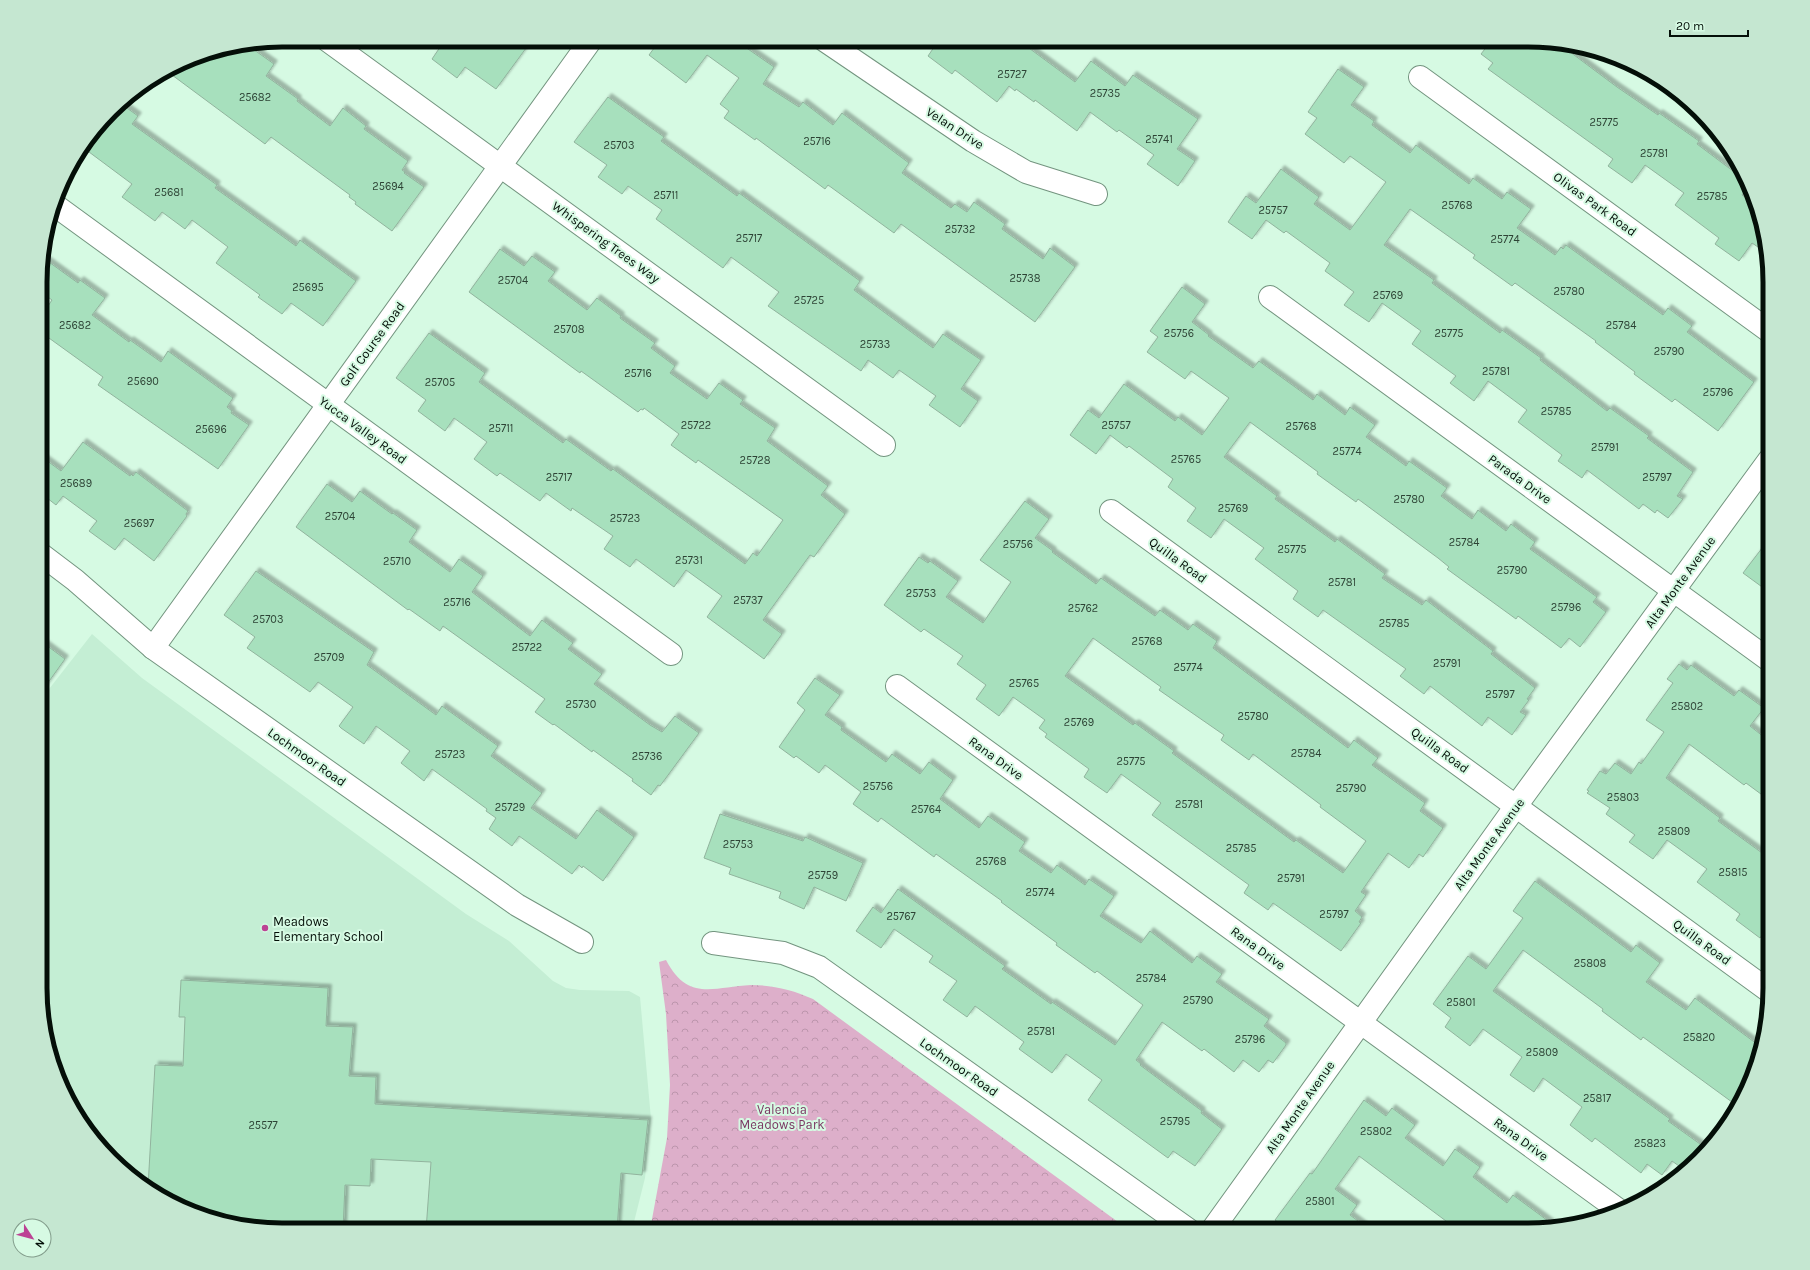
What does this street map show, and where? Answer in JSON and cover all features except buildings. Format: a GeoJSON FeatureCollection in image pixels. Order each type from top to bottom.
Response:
{"type":"FeatureCollection","features":[{"type":"Feature","properties":{"kind":"street","name":"Whispering Trees Way"},"geometry":{"type":"LineString","coordinates":[[337,47],[884,445]]}},
{"type":"Feature","properties":{"kind":"street","name":"Golf Course Road"},"geometry":{"type":"LineString","coordinates":[[153,648],[587,47]]}},
{"type":"Feature","properties":{"kind":"street","name":"Velan Drive"},"geometry":{"type":"LineString","coordinates":[[838,47],[973,141],[1026,172],[1096,194]]}},
{"type":"Feature","properties":{"kind":"street","name":"Olivas Park Road"},"geometry":{"type":"LineString","coordinates":[[1420,77],[1763,326]]}},
{"type":"Feature","properties":{"kind":"street","name":"Yucca Valley Road"},"geometry":{"type":"LineString","coordinates":[[59,208],[671,654]]}},
{"type":"Feature","properties":{"kind":"street","name":"Parada Drive"},"geometry":{"type":"LineString","coordinates":[[1270,297],[1763,655]]}},
{"type":"Feature","properties":{"kind":"street","name":"Alta Monte Avenue"},"geometry":{"type":"LineString","coordinates":[[1217,1223],[1516,806],[1763,470]]}},
{"type":"Feature","properties":{"kind":"street","name":"Quilla Road"},"geometry":{"type":"LineString","coordinates":[[1111,511],[1763,986]]}},
{"type":"Feature","properties":{"kind":"street","name":"Lochmoor Road"},"geometry":{"type":"LineString","coordinates":[[47,559],[75,580],[153,648],[517,905],[582,942]]}},
{"type":"Feature","properties":{"kind":"street","name":"Rana Drive"},"geometry":{"type":"LineString","coordinates":[[897,686],[1614,1207]]}},
{"type":"Feature","properties":{"kind":"street","name":"Lochmoor Road"},"geometry":{"type":"LineString","coordinates":[[713,942],[783,953],[819,967],[1179,1223]]}},
{"type":"Feature","properties":{"kind":"shaded area","name":"Meadows Elementary School"},"geometry":{"type":"Polygon","coordinates":[[[92,634],[142,678],[466,914],[509,941],[553,981],[566,988],[580,990],[629,991],[640,997],[651,1119],[645,1178],[634,1223],[282,1223],[252,1221],[207,1211],[178,1199],[127,1165],[105,1143],[71,1092],[59,1063],[49,1018],[47,988],[47,692],[92,634]]]}},
{"type":"Feature","properties":{"kind":"green space","name":"Valencia Meadows Park"},"geometry":{"type":"Polygon","coordinates":[[[666,960],[674,973],[683,982],[693,987],[713,989],[751,985],[767,986],[798,993],[813,999],[1119,1223],[651,1223],[667,1138],[670,1085],[666,1014],[659,962],[666,960]]]}},
{"type":"Feature","properties":{"kind":"place","name":"Meadows Elementary School"},"geometry":{"type":"Point","coordinates":[265,928]}}]}
